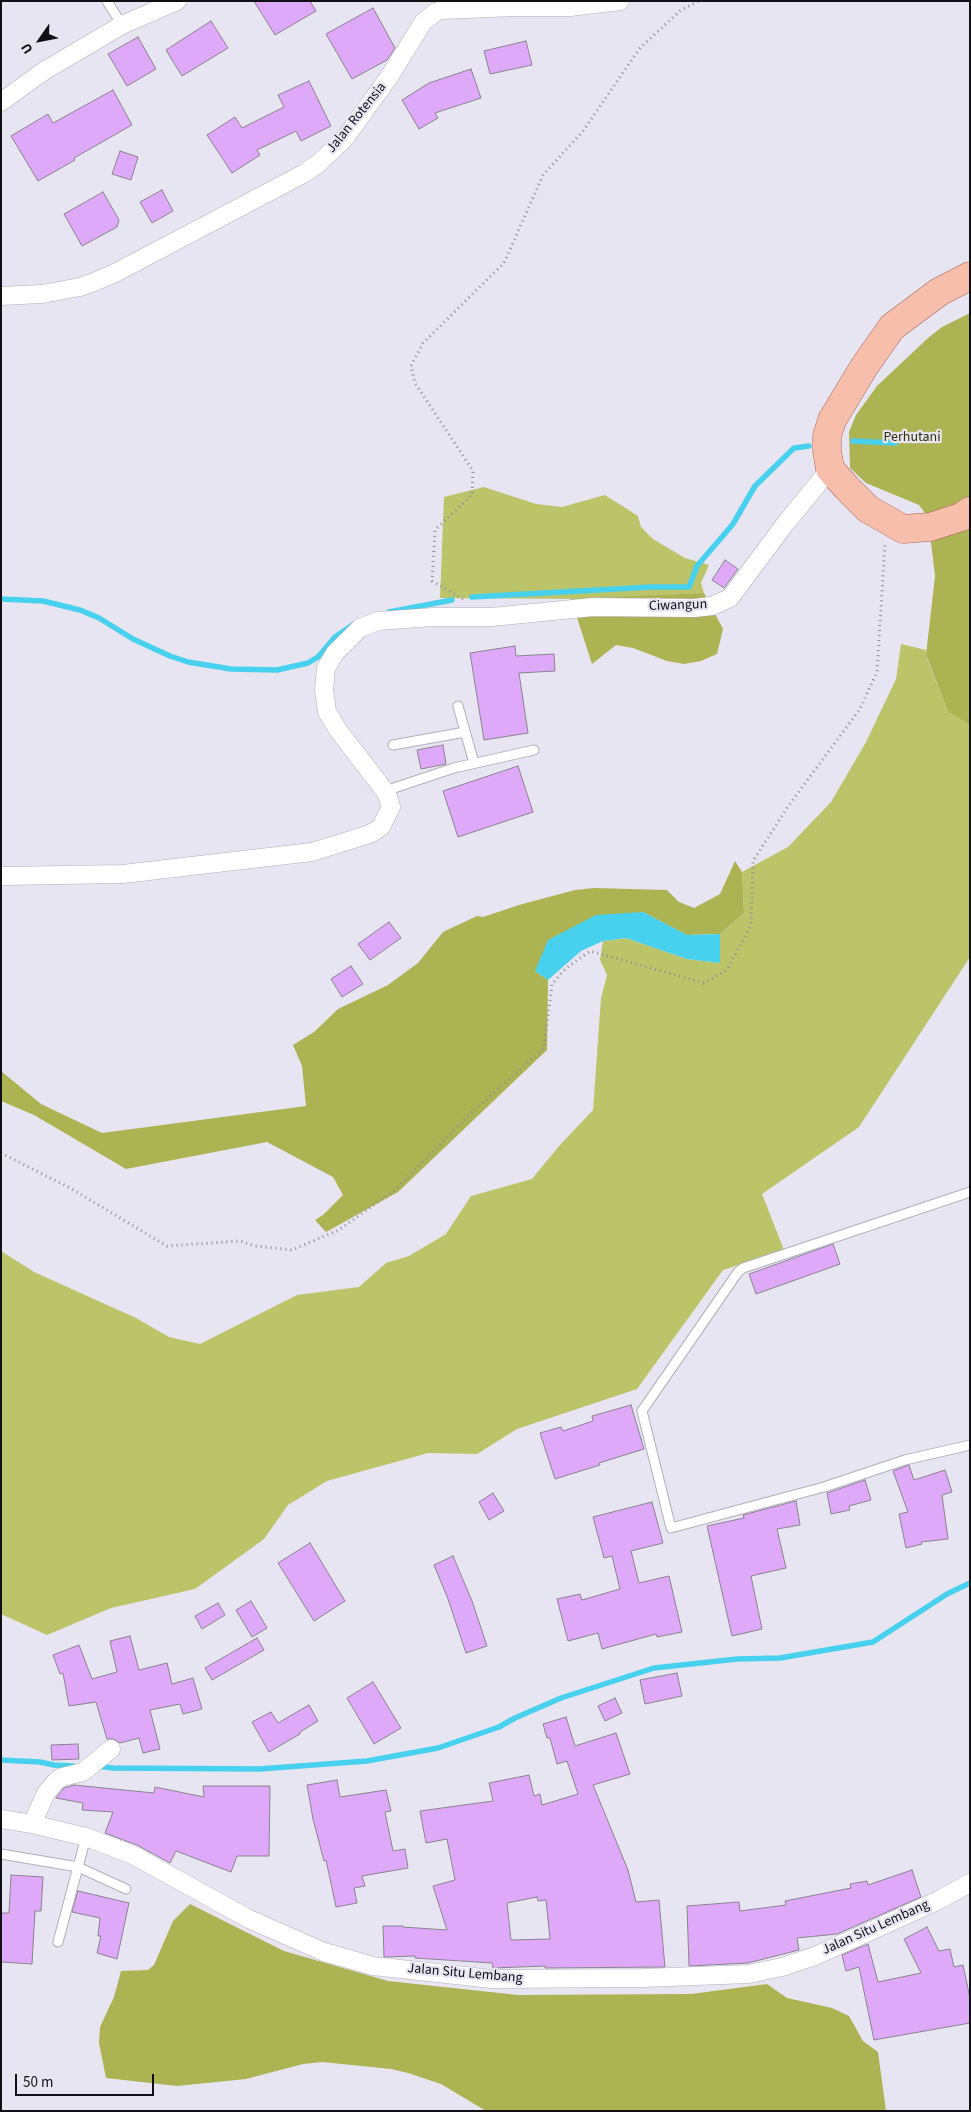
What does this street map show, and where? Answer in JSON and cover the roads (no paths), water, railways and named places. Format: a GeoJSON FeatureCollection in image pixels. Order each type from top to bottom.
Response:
{"type":"FeatureCollection","features":[{"type":"Feature","properties":{"kind":"main road"},"geometry":{"type":"LineString","coordinates":[[966,514],[930,527],[896,525],[868,509],[830,469],[827,436],[832,420],[892,327],[918,306],[970,276]]}},
{"type":"Feature","properties":{"kind":"street"},"geometry":{"type":"LineString","coordinates":[[1,102],[44,71],[122,25],[177,1]]}},
{"type":"Feature","properties":{"kind":"street","name":"Jalan Rotensia"},"geometry":{"type":"LineString","coordinates":[[1,296],[42,294],[80,287],[94,282],[115,273],[303,174],[319,163],[345,138],[389,77],[424,21],[436,12],[442,10],[505,7],[570,6],[620,1]]}},
{"type":"Feature","properties":{"kind":"street","name":"Ciwangun"},"geometry":{"type":"LineString","coordinates":[[387,794],[338,730],[327,712],[324,690],[326,668],[335,653],[360,628],[378,621],[433,617],[492,617],[593,607],[694,608],[712,606],[730,598],[785,524],[830,469]]}},
{"type":"Feature","properties":{"kind":"street"},"geometry":{"type":"LineString","coordinates":[[1,876],[122,874],[312,852],[370,834],[381,826],[391,807],[387,794]]}},
{"type":"Feature","properties":{"kind":"street"},"geometry":{"type":"LineString","coordinates":[[32,1824],[46,1793],[57,1780],[83,1772],[112,1749]]}},
{"type":"Feature","properties":{"kind":"street","name":"Jalan Situ Lembang"},"geometry":{"type":"LineString","coordinates":[[1,1818],[86,1838],[132,1855],[249,1919],[324,1952],[373,1966],[492,1979],[748,1974],[815,1956],[937,1901],[970,1883]]}},
{"type":"Feature","properties":{"kind":"lane"},"geometry":{"type":"LineString","coordinates":[[107,1],[122,25]]}},
{"type":"Feature","properties":{"kind":"lane"},"geometry":{"type":"LineString","coordinates":[[458,706],[474,763]]}},
{"type":"Feature","properties":{"kind":"lane"},"geometry":{"type":"LineString","coordinates":[[393,745],[466,732]]}},
{"type":"Feature","properties":{"kind":"lane"},"geometry":{"type":"LineString","coordinates":[[387,794],[394,788],[474,763],[534,750]]}},
{"type":"Feature","properties":{"kind":"lane"},"geometry":{"type":"LineString","coordinates":[[970,1192],[742,1268],[642,1411],[671,1528],[824,1487],[905,1460],[970,1445]]}},
{"type":"Feature","properties":{"kind":"lane"},"geometry":{"type":"LineString","coordinates":[[58,1942],[86,1838]]}},
{"type":"Feature","properties":{"kind":"lane"},"geometry":{"type":"LineString","coordinates":[[1,1854],[78,1868],[126,1889]]}},
{"type":"Feature","properties":{"kind":"water"},"geometry":{"type":"Polygon","coordinates":[[[643,912],[687,935],[720,934],[720,963],[687,959],[626,938],[603,941],[581,951],[548,980],[535,971],[548,940],[596,915],[643,912]]]}},
{"type":"Feature","properties":{"kind":"waterway"},"geometry":{"type":"LineString","coordinates":[[853,441],[895,443]]}},
{"type":"Feature","properties":{"kind":"waterway"},"geometry":{"type":"LineString","coordinates":[[472,597],[651,587],[689,587],[697,566],[733,524],[755,486],[794,448],[809,446]]}},
{"type":"Feature","properties":{"kind":"waterway"},"geometry":{"type":"LineString","coordinates":[[1,599],[43,601],[80,610],[99,618],[133,639],[170,656],[188,662],[231,669],[277,670],[308,663],[318,657],[335,637],[354,624]]}},
{"type":"Feature","properties":{"kind":"waterway"},"geometry":{"type":"LineString","coordinates":[[389,612],[452,600]]}},
{"type":"Feature","properties":{"kind":"waterway"},"geometry":{"type":"LineString","coordinates":[[97,1766],[113,1768],[259,1769],[367,1761],[438,1748],[499,1727],[561,1698],[654,1668],[737,1659],[780,1658],[873,1642],[947,1594],[970,1583]]}},
{"type":"Feature","properties":{"kind":"waterway"},"geometry":{"type":"LineString","coordinates":[[1,1760],[73,1766]]}},
{"type":"Feature","properties":{"kind":"park label","name":"Perhutani"},"geometry":{"type":"Point","coordinates":[912,438]}}]}
